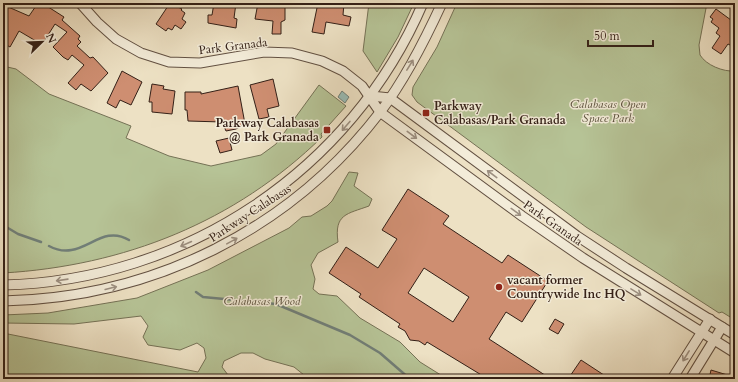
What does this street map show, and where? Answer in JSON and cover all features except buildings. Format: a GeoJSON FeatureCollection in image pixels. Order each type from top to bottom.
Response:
{"type":"FeatureCollection","features":[{"type":"Feature","properties":{"kind":"street","name":"Park Granada"},"geometry":{"type":"LineString","coordinates":[[80,3],[97,22],[116,39],[141,53],[169,62],[200,63],[264,52],[292,53],[322,61],[343,71],[362,86],[371,96],[380,112],[522,216],[583,258],[735,353]]}},
{"type":"Feature","properties":{"kind":"street","name":"Parkway Calabasas"},"geometry":{"type":"LineString","coordinates":[[3,285],[26,284],[88,276],[148,259],[204,236],[235,218],[287,182],[332,141],[371,96],[407,38],[423,3]]}},
{"type":"Feature","properties":{"kind":"street","name":"Parkway Calabasas"},"geometry":{"type":"LineString","coordinates":[[3,300],[64,297],[93,292],[157,274],[185,264],[216,249],[271,216],[298,196],[344,155],[380,112],[421,48],[442,3]]}},
{"type":"Feature","properties":{"kind":"street"},"geometry":{"type":"LineString","coordinates":[[371,96],[390,98]]}},
{"type":"Feature","properties":{"kind":"street","name":"Park Granada"},"geometry":{"type":"LineString","coordinates":[[390,98],[577,236],[735,335]]}},
{"type":"Feature","properties":{"kind":"street"},"geometry":{"type":"LineString","coordinates":[[672,379],[710,319]]}},
{"type":"Feature","properties":{"kind":"street"},"geometry":{"type":"LineString","coordinates":[[690,379],[722,327]]}},
{"type":"Feature","properties":{"kind":"green space"},"geometry":{"type":"Polygon","coordinates":[[[369,3],[414,3],[398,37],[377,72],[363,51],[369,3]]]}},
{"type":"Feature","properties":{"kind":"green space","name":"Calabasas Open Space Park"},"geometry":{"type":"Polygon","coordinates":[[[457,3],[707,3],[699,45],[700,55],[706,62],[715,67],[735,71],[735,320],[722,312],[719,313],[586,227],[417,102],[412,95],[413,87],[437,47],[457,3]]]}},
{"type":"Feature","properties":{"kind":"green space"},"geometry":{"type":"Polygon","coordinates":[[[3,66],[16,69],[49,94],[131,126],[126,138],[169,156],[211,166],[261,155],[276,144],[319,85],[346,106],[321,134],[322,137],[288,167],[252,193],[215,216],[175,234],[134,249],[92,261],[48,269],[3,273],[3,66]]]}},
{"type":"Feature","properties":{"kind":"green space","name":"Calabasas Wood"},"geometry":{"type":"Polygon","coordinates":[[[349,172],[358,173],[354,186],[372,199],[369,206],[354,211],[344,216],[340,220],[337,233],[338,242],[318,253],[311,265],[315,279],[313,289],[319,294],[337,296],[360,318],[400,342],[420,362],[445,379],[309,379],[294,367],[265,359],[253,353],[241,353],[224,361],[222,367],[231,379],[3,379],[3,333],[198,372],[206,358],[204,348],[197,343],[180,350],[148,345],[143,337],[148,326],[141,316],[74,324],[3,323],[3,315],[48,313],[137,298],[208,270],[289,228],[302,217],[311,216],[327,206],[332,201],[349,172]]]}},
{"type":"Feature","properties":{"kind":"water"},"geometry":{"type":"Polygon","coordinates":[[[342,91],[349,97],[345,103],[338,97],[342,91]]]}},
{"type":"Feature","properties":{"kind":"waterway"},"geometry":{"type":"LineString","coordinates":[[3,225],[18,234],[41,242]]}},
{"type":"Feature","properties":{"kind":"waterway"},"geometry":{"type":"LineString","coordinates":[[49,246],[61,250],[71,250],[108,236],[118,236],[129,240]]}},
{"type":"Feature","properties":{"kind":"waterway"},"geometry":{"type":"LineString","coordinates":[[196,292],[203,297],[276,304],[350,335],[380,353],[410,379]]}},
{"type":"Feature","properties":{"kind":"place","name":"Parkway Calabasas/Park Granada"},"geometry":{"type":"Point","coordinates":[426,113]}},
{"type":"Feature","properties":{"kind":"place","name":"Parkway Calabasas @ Park Granada"},"geometry":{"type":"Point","coordinates":[327,130]}},
{"type":"Feature","properties":{"kind":"place","name":"vacant former Countrywide Inc HQ"},"geometry":{"type":"Point","coordinates":[499,287]}}]}
